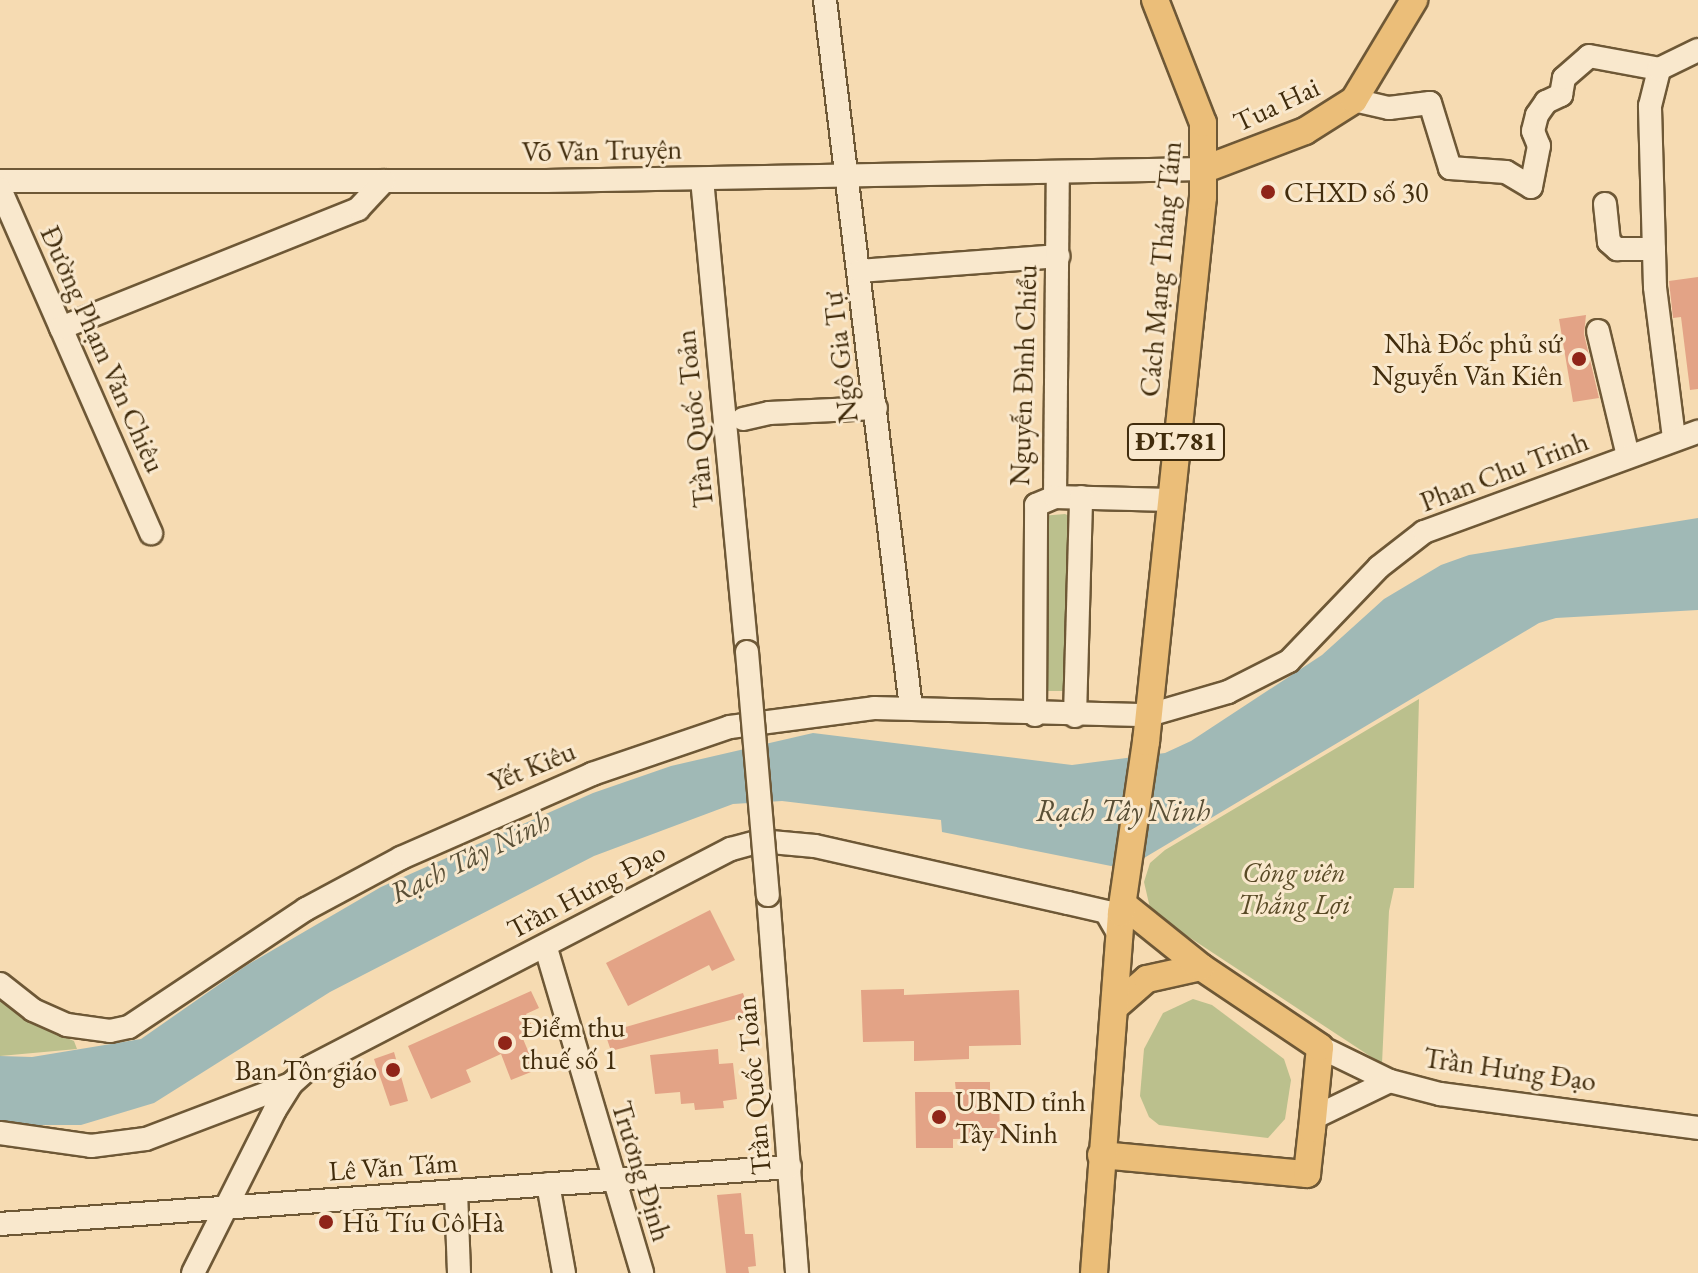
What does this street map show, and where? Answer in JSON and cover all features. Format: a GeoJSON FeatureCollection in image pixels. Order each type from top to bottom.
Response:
{"type":"FeatureCollection","features":[{"type":"Feature","properties":{"kind":"main road","name":"Cách Mạng Tháng Tám"},"geometry":{"type":"LineString","coordinates":[[1121,902],[1146,742],[1205,169],[1203,123],[1155,0]]}},
{"type":"Feature","properties":{"kind":"main road","name":"Tua Hai"},"geometry":{"type":"LineString","coordinates":[[1205,169],[1305,131],[1354,100],[1414,0]]}},
{"type":"Feature","properties":{"kind":"main road"},"geometry":{"type":"LineString","coordinates":[[1094,1273],[1101,1155],[1123,939],[1129,913],[1121,902]]}},
{"type":"Feature","properties":{"kind":"main road","name":"Trần Hưng Đạo"},"geometry":{"type":"LineString","coordinates":[[1121,902],[1201,967],[1320,1047]]}},
{"type":"Feature","properties":{"kind":"main road"},"geometry":{"type":"LineString","coordinates":[[1116,1006],[1147,979],[1201,967]]}},
{"type":"Feature","properties":{"kind":"main road"},"geometry":{"type":"LineString","coordinates":[[1101,1155],[1307,1174],[1320,1047]]}},
{"type":"Feature","properties":{"kind":"street","name":"Ngô Gia Tự"},"geometry":{"type":"LineString","coordinates":[[825,0],[911,708]]}},
{"type":"Feature","properties":{"kind":"street"},"geometry":{"type":"LineString","coordinates":[[1354,100],[1389,108],[1430,103],[1450,168],[1506,172],[1531,187],[1539,146],[1533,131],[1537,115],[1546,102],[1561,95],[1564,78],[1589,56],[1659,69],[1698,50]]}},
{"type":"Feature","properties":{"kind":"street"},"geometry":{"type":"LineString","coordinates":[[1659,69],[1650,106],[1654,249],[1674,438]]}},
{"type":"Feature","properties":{"kind":"street","name":"Võ Văn Truyện"},"geometry":{"type":"LineString","coordinates":[[0,181],[849,178],[1205,169]]}},
{"type":"Feature","properties":{"kind":"street","name":"Nguyễn Đình Chiểu"},"geometry":{"type":"LineString","coordinates":[[1035,715],[1035,511],[1040,501],[1055,497],[1058,174]]}},
{"type":"Feature","properties":{"kind":"street","name":"Trần Quốc Toản"},"geometry":{"type":"LineString","coordinates":[[702,179],[747,652],[797,1273]]}},
{"type":"Feature","properties":{"kind":"street"},"geometry":{"type":"LineString","coordinates":[[61,328],[358,209],[384,181]]}},
{"type":"Feature","properties":{"kind":"street","name":"Đường Phạm Văn Chiêu"},"geometry":{"type":"LineString","coordinates":[[0,189],[151,533]]}},
{"type":"Feature","properties":{"kind":"street"},"geometry":{"type":"LineString","coordinates":[[1605,204],[1609,242],[1617,249],[1654,249]]}},
{"type":"Feature","properties":{"kind":"street"},"geometry":{"type":"LineString","coordinates":[[860,271],[1058,256]]}},
{"type":"Feature","properties":{"kind":"street"},"geometry":{"type":"LineString","coordinates":[[1598,331],[1628,456]]}},
{"type":"Feature","properties":{"kind":"street"},"geometry":{"type":"LineString","coordinates":[[743,419],[876,408]]}},
{"type":"Feature","properties":{"kind":"street","name":"Phan Chu Trinh"},"geometry":{"type":"LineString","coordinates":[[1149,715],[1228,692],[1289,661],[1379,567],[1424,532],[1674,438],[1698,432]]}},
{"type":"Feature","properties":{"kind":"street"},"geometry":{"type":"LineString","coordinates":[[1055,497],[1170,500]]}},
{"type":"Feature","properties":{"kind":"street"},"geometry":{"type":"LineString","coordinates":[[1075,716],[1081,497]]}},
{"type":"Feature","properties":{"kind":"street","name":"Yết Kiêu"},"geometry":{"type":"LineString","coordinates":[[0,984],[33,1010],[67,1025],[110,1031],[129,1027],[306,909],[374,872],[478,821],[592,774],[730,727],[809,713],[911,708],[1035,715],[1149,715]]}},
{"type":"Feature","properties":{"kind":"street","name":"Trần Hưng Đạo"},"geometry":{"type":"LineString","coordinates":[[193,1273],[224,1208],[291,1084],[339,1049],[546,948],[731,849],[760,841],[815,846],[1121,902]]}},
{"type":"Feature","properties":{"kind":"street","name":"Trương Định"},"geometry":{"type":"LineString","coordinates":[[546,948],[611,1178],[642,1273]]}},
{"type":"Feature","properties":{"kind":"street","name":"Trần Hưng Đạo"},"geometry":{"type":"LineString","coordinates":[[1320,1047],[1390,1081],[1440,1094],[1698,1128]]}},
{"type":"Feature","properties":{"kind":"street"},"geometry":{"type":"LineString","coordinates":[[1313,1118],[1390,1081]]}},
{"type":"Feature","properties":{"kind":"street"},"geometry":{"type":"LineString","coordinates":[[0,1133],[91,1146],[146,1139],[291,1084]]}},
{"type":"Feature","properties":{"kind":"street","name":"Lê Văn Tám"},"geometry":{"type":"LineString","coordinates":[[0,1224],[790,1167]]}},
{"type":"Feature","properties":{"kind":"street"},"geometry":{"type":"LineString","coordinates":[[548,1184],[564,1273]]}},
{"type":"Feature","properties":{"kind":"street"},"geometry":{"type":"LineString","coordinates":[[456,1191],[459,1273]]}},
{"type":"Feature","properties":{"kind":"green space"},"geometry":{"type":"Polygon","coordinates":[[[1065,514],[1072,517],[1066,691],[1040,691],[1041,516],[1065,514]]]}},
{"type":"Feature","properties":{"kind":"green space","name":"Công viên Thắng Lợi"},"geometry":{"type":"Polygon","coordinates":[[[1419,699],[1414,888],[1394,888],[1389,911],[1382,1064],[1160,918],[1150,908],[1144,882],[1150,863],[1165,850],[1419,699]]]}},
{"type":"Feature","properties":{"kind":"green space"},"geometry":{"type":"Polygon","coordinates":[[[0,998],[30,1022],[74,1041],[77,1049],[0,1056],[0,998]]]}},
{"type":"Feature","properties":{"kind":"green space"},"geometry":{"type":"Polygon","coordinates":[[[1193,999],[1212,1005],[1284,1059],[1291,1080],[1285,1119],[1268,1138],[1159,1125],[1149,1117],[1140,1096],[1144,1049],[1163,1013],[1193,999]]]}},
{"type":"Feature","properties":{"kind":"water","name":"Rạch Tây Ninh"},"geometry":{"type":"Polygon","coordinates":[[[1698,518],[1698,610],[1556,618],[1539,623],[1144,858],[1111,866],[942,832],[941,820],[782,801],[733,804],[594,856],[330,992],[154,1103],[81,1125],[0,1125],[0,1056],[32,1057],[141,1039],[247,965],[381,887],[593,793],[671,766],[813,733],[1072,765],[1165,753],[1191,741],[1322,655],[1384,599],[1441,565],[1469,555],[1698,518]]]}},
{"type":"Feature","properties":{"kind":"building"},"geometry":{"type":"Polygon","coordinates":[[[1698,277],[1698,389],[1690,390],[1681,317],[1673,318],[1669,281],[1698,277]]]}},
{"type":"Feature","properties":{"kind":"building","name":"Nhà Đốc phủ sứ Nguyễn Văn Kiên"},"geometry":{"type":"Polygon","coordinates":[[[1586,315],[1584,334],[1599,398],[1573,402],[1559,319],[1586,315]]]}},
{"type":"Feature","properties":{"kind":"building"},"geometry":{"type":"Polygon","coordinates":[[[710,910],[735,960],[712,971],[709,965],[628,1006],[606,963],[710,910]]]}},
{"type":"Feature","properties":{"kind":"building"},"geometry":{"type":"Polygon","coordinates":[[[904,989],[904,995],[1019,990],[1021,1045],[969,1046],[969,1059],[914,1061],[914,1041],[863,1042],[861,990],[904,989]]]}},
{"type":"Feature","properties":{"kind":"building","name":"Điểm thu thuế số 1"},"geometry":{"type":"Polygon","coordinates":[[[531,991],[539,1008],[526,1014],[533,1028],[521,1034],[536,1070],[511,1080],[501,1054],[466,1070],[471,1082],[431,1099],[408,1046],[531,991]]]}},
{"type":"Feature","properties":{"kind":"building"},"geometry":{"type":"Polygon","coordinates":[[[743,993],[750,1015],[611,1051],[605,1033],[743,993]]]}},
{"type":"Feature","properties":{"kind":"building"},"geometry":{"type":"Polygon","coordinates":[[[718,1049],[719,1064],[733,1063],[737,1099],[723,1101],[724,1108],[695,1110],[694,1103],[681,1104],[680,1092],[655,1094],[650,1055],[718,1049]]]}},
{"type":"Feature","properties":{"kind":"building"},"geometry":{"type":"Polygon","coordinates":[[[394,1052],[408,1101],[390,1106],[374,1059],[394,1052]]]}},
{"type":"Feature","properties":{"kind":"building"},"geometry":{"type":"Polygon","coordinates":[[[955,1082],[990,1082],[990,1092],[999,1092],[1000,1138],[953,1139],[953,1148],[916,1148],[915,1092],[956,1092],[955,1082]]]}},
{"type":"Feature","properties":{"kind":"building"},"geometry":{"type":"Polygon","coordinates":[[[741,1193],[745,1234],[753,1234],[756,1266],[748,1267],[749,1273],[726,1273],[717,1195],[741,1193]]]}},
{"type":"Feature","properties":{"kind":"place","name":"CHXD số 30"},"geometry":{"type":"Point","coordinates":[1268,192]}},
{"type":"Feature","properties":{"kind":"place","name":"Nhà Đốc phủ sứ Nguyễn Văn Kiên"},"geometry":{"type":"Point","coordinates":[1579,359]}},
{"type":"Feature","properties":{"kind":"place","name":"Điểm thu thuế số 1"},"geometry":{"type":"Point","coordinates":[505,1043]}},
{"type":"Feature","properties":{"kind":"place","name":"Ban Tôn giáo"},"geometry":{"type":"Point","coordinates":[393,1070]}},
{"type":"Feature","properties":{"kind":"place","name":"UBND tỉnh Tây Ninh"},"geometry":{"type":"Point","coordinates":[939,1117]}},
{"type":"Feature","properties":{"kind":"place","name":"Hủ Tíu Cô Hà"},"geometry":{"type":"Point","coordinates":[326,1222]}}]}
